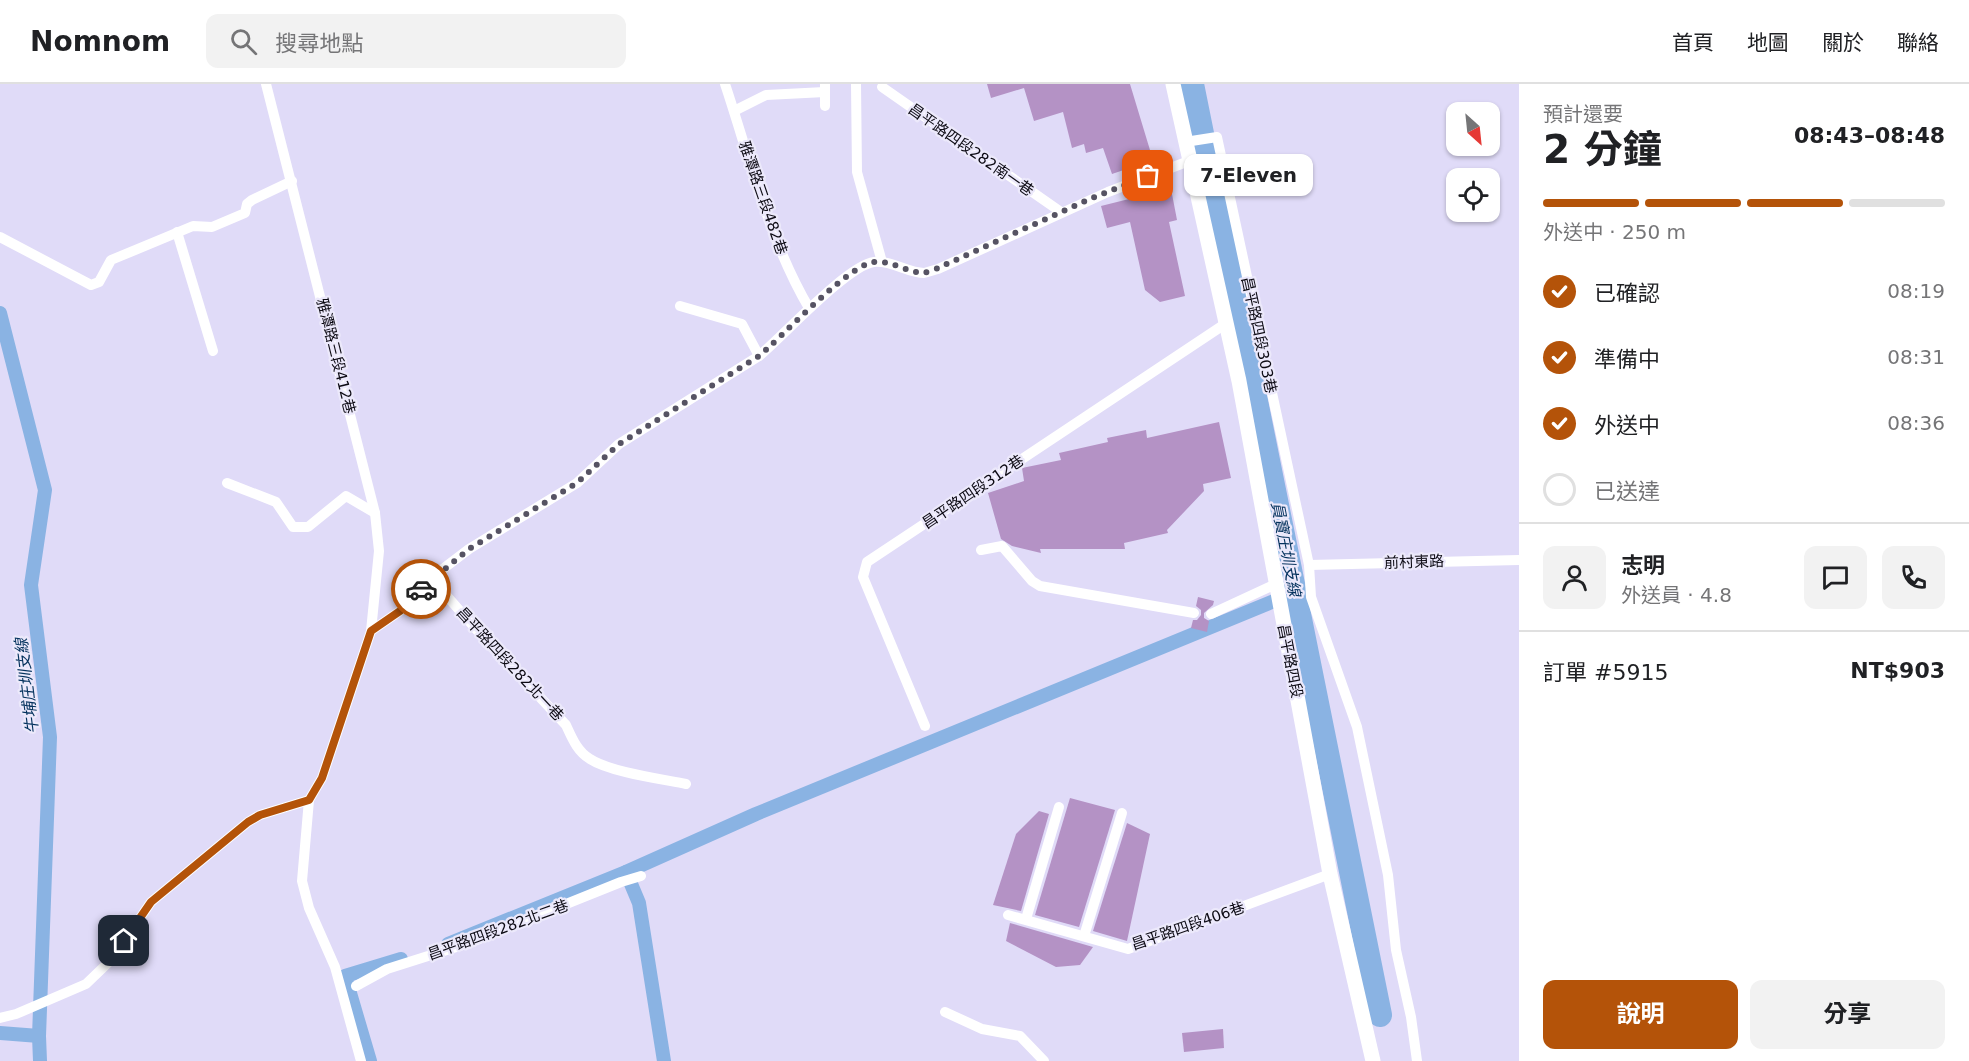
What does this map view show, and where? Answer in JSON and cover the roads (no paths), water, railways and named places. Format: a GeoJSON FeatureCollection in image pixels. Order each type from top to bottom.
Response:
{"type":"FeatureCollection","features":[{"type":"Feature","properties":{"kind":"street","name":"雅潭路三段412巷"},"geometry":{"type":"LineString","coordinates":[[266,84],[375,513],[379,551],[371,631],[322,778],[309,800]]}},
{"type":"Feature","properties":{"kind":"street","name":"雅潭路三段482巷"},"geometry":{"type":"LineString","coordinates":[[725,84],[775,235],[791,276],[809,308]]}},
{"type":"Feature","properties":{"kind":"street"},"geometry":{"type":"LineString","coordinates":[[856,84],[857,172],[882,262]]}},
{"type":"Feature","properties":{"kind":"street","name":"昌平路四段"},"geometry":{"type":"LineString","coordinates":[[1173,84],[1239,381],[1330,874],[1373,1061]]}},
{"type":"Feature","properties":{"kind":"street","name":"昌平路四段282南一巷"},"geometry":{"type":"LineString","coordinates":[[882,87],[1061,212]]}},
{"type":"Feature","properties":{"kind":"street"},"geometry":{"type":"LineString","coordinates":[[734,111],[766,95],[825,88],[825,106]]}},
{"type":"Feature","properties":{"kind":"street","name":"昌平路四段303巷"},"geometry":{"type":"LineString","coordinates":[[1185,142],[1216,137],[1309,565]]}},
{"type":"Feature","properties":{"kind":"street"},"geometry":{"type":"LineString","coordinates":[[371,631],[400,611],[432,578],[469,549],[577,483],[628,438],[759,356],[809,308],[860,267],[872,262],[882,262],[924,273],[1061,212],[1189,161]]}},
{"type":"Feature","properties":{"kind":"street"},"geometry":{"type":"LineString","coordinates":[[0,237],[91,285],[99,282],[111,260],[193,226],[212,227],[245,213],[247,204],[252,200],[292,180]]}},
{"type":"Feature","properties":{"kind":"street"},"geometry":{"type":"LineString","coordinates":[[177,232],[213,351]]}},
{"type":"Feature","properties":{"kind":"street"},"geometry":{"type":"LineString","coordinates":[[680,306],[742,324],[759,356]]}},
{"type":"Feature","properties":{"kind":"street","name":"昌平路四段312巷"},"geometry":{"type":"LineString","coordinates":[[925,726],[863,577],[867,562],[1225,324]]}},
{"type":"Feature","properties":{"kind":"street"},"geometry":{"type":"LineString","coordinates":[[227,483],[276,502],[293,527],[308,527],[346,496],[375,513]]}},
{"type":"Feature","properties":{"kind":"street"},"geometry":{"type":"LineString","coordinates":[[981,550],[1002,546],[1032,581],[1040,586],[1194,613]]}},
{"type":"Feature","properties":{"kind":"street","name":"前村東路"},"geometry":{"type":"LineString","coordinates":[[1309,565],[1519,560]]}},
{"type":"Feature","properties":{"kind":"street"},"geometry":{"type":"LineString","coordinates":[[1309,565],[1311,597],[1357,727],[1388,875],[1396,950],[1412,1017],[1418,1061]]}},
{"type":"Feature","properties":{"kind":"street","name":"昌平路四段282北一巷"},"geometry":{"type":"LineString","coordinates":[[432,578],[475,628],[566,725],[574,744],[590,759],[618,769],[686,784]]}},
{"type":"Feature","properties":{"kind":"street"},"geometry":{"type":"LineString","coordinates":[[1211,614],[1276,584]]}},
{"type":"Feature","properties":{"kind":"street"},"geometry":{"type":"LineString","coordinates":[[0,1018],[57,998],[86,984],[111,960],[151,902],[248,822],[260,815],[309,800],[303,844],[304,892],[335,967],[362,1061]]}},
{"type":"Feature","properties":{"kind":"street"},"geometry":{"type":"LineString","coordinates":[[1026,919],[1059,807]]}},
{"type":"Feature","properties":{"kind":"street"},"geometry":{"type":"LineString","coordinates":[[1084,936],[1122,813]]}},
{"type":"Feature","properties":{"kind":"street","name":"昌平路四段406巷"},"geometry":{"type":"LineString","coordinates":[[1008,915],[1128,949],[1330,874]]}},
{"type":"Feature","properties":{"kind":"street","name":"昌平路四段282北二巷"},"geometry":{"type":"LineString","coordinates":[[356,986],[387,969],[469,943],[641,876]]}},
{"type":"Feature","properties":{"kind":"street"},"geometry":{"type":"LineString","coordinates":[[945,1012],[982,1029],[1020,1036],[1044,1061]]}},
{"type":"Feature","properties":{"kind":"waterway","name":"員寶庄圳支線"},"geometry":{"type":"LineString","coordinates":[[1192,84],[1380,1015]]}},
{"type":"Feature","properties":{"kind":"waterway","name":"牛埔庄圳支線"},"geometry":{"type":"LineString","coordinates":[[0,313],[45,490],[31,585],[50,737],[40,1061]]}},
{"type":"Feature","properties":{"kind":"waterway"},"geometry":{"type":"LineString","coordinates":[[448,944],[626,872],[756,814],[1296,592]]}},
{"type":"Feature","properties":{"kind":"waterway"},"geometry":{"type":"LineString","coordinates":[[626,872],[639,903],[664,1061]]}},
{"type":"Feature","properties":{"kind":"waterway"},"geometry":{"type":"LineString","coordinates":[[370,1061],[345,976],[401,959]]}},
{"type":"Feature","properties":{"kind":"waterway"},"geometry":{"type":"LineString","coordinates":[[0,1033],[39,1036]]}},
{"type":"Feature","properties":{"kind":"place","name":"7-Eleven"},"geometry":{"type":"Point","coordinates":[1148,176]}}]}
